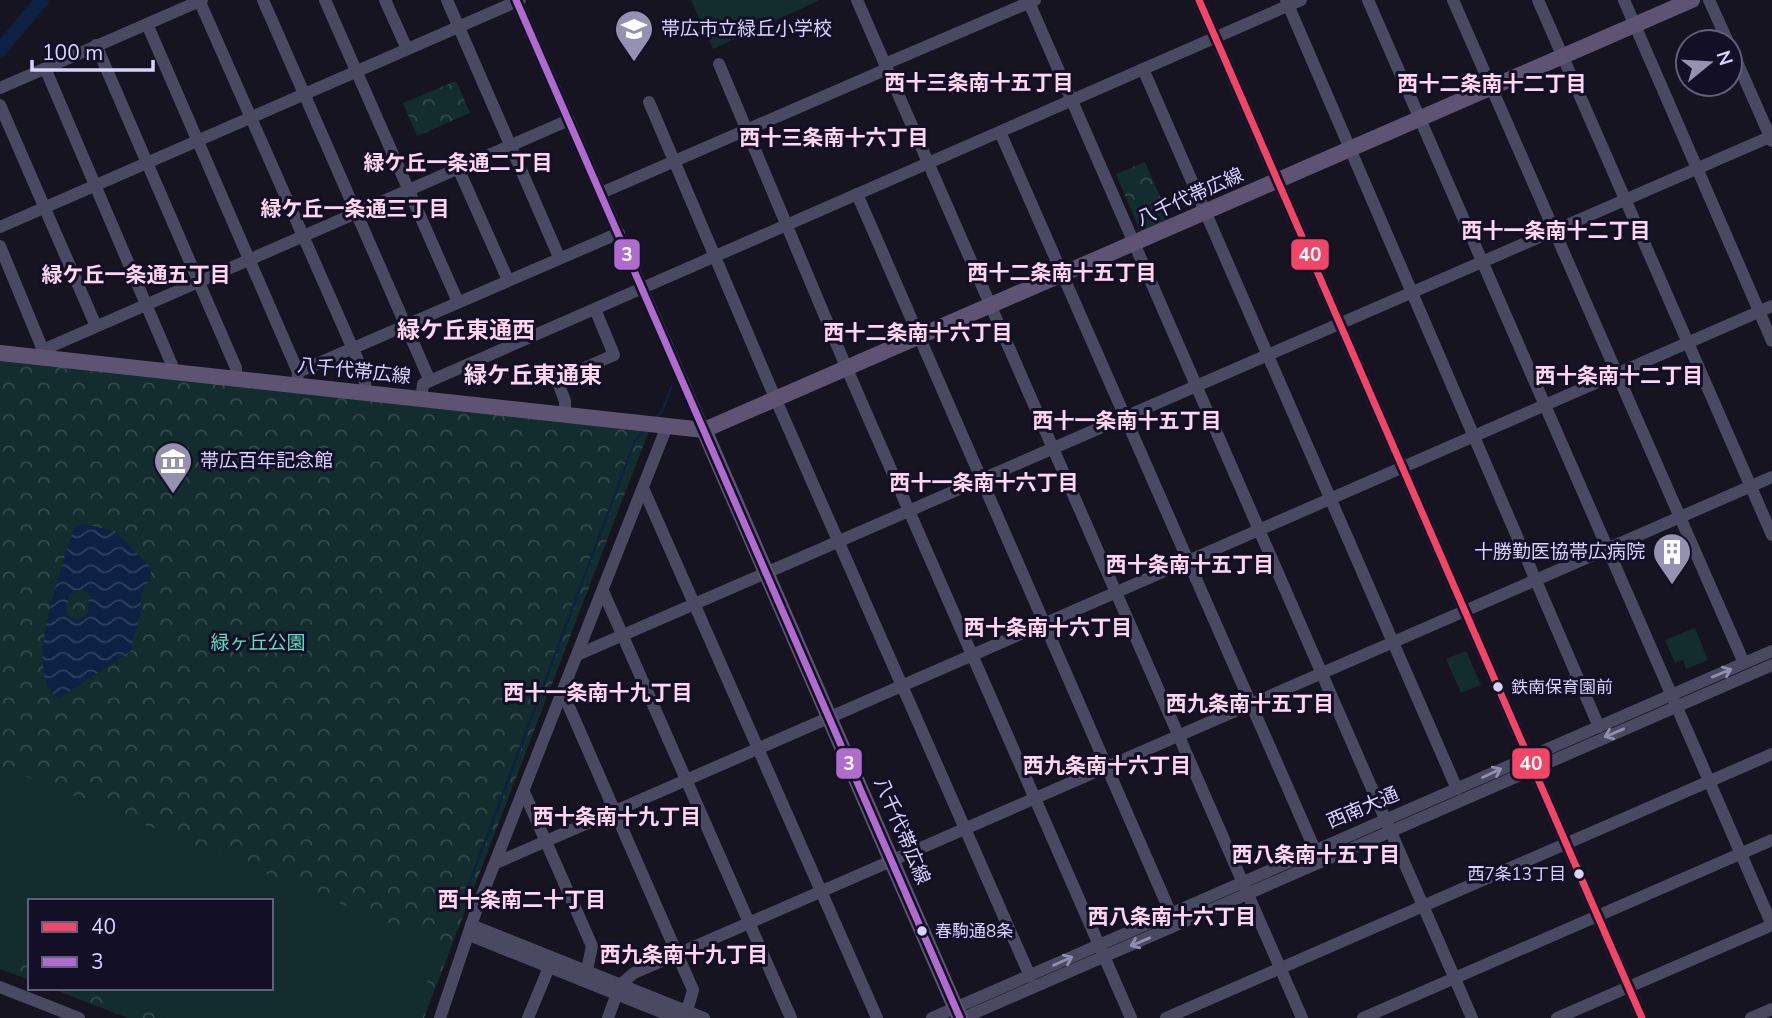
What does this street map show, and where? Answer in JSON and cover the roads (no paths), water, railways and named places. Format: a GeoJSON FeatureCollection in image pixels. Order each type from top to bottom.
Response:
{"type":"FeatureCollection","features":[{"type":"Feature","properties":{"kind":"main road","name":"八千代帯広線"},"geometry":{"type":"LineString","coordinates":[[0,353],[45,353],[236,379],[297,379],[366,393],[704,430],[1692,0]]}},
{"type":"Feature","properties":{"kind":"main road","name":"八千代帯広線"},"geometry":{"type":"LineString","coordinates":[[704,430],[959,1014]]}},
{"type":"Feature","properties":{"kind":"street"},"geometry":{"type":"LineString","coordinates":[[0,88],[200,0],[365,374],[366,393]]}},
{"type":"Feature","properties":{"kind":"street"},"geometry":{"type":"LineString","coordinates":[[263,0],[430,381]]}},
{"type":"Feature","properties":{"kind":"street"},"geometry":{"type":"LineString","coordinates":[[325,0],[458,302]]}},
{"type":"Feature","properties":{"kind":"street"},"geometry":{"type":"LineString","coordinates":[[385,0],[407,49]]}},
{"type":"Feature","properties":{"kind":"street"},"geometry":{"type":"LineString","coordinates":[[447,0],[559,257]]}},
{"type":"Feature","properties":{"kind":"street"},"geometry":{"type":"LineString","coordinates":[[858,0],[1302,1018]]}},
{"type":"Feature","properties":{"kind":"street"},"geometry":{"type":"LineString","coordinates":[[1199,0],[1642,1018]]}},
{"type":"Feature","properties":{"kind":"street"},"geometry":{"type":"LineString","coordinates":[[421,399],[423,384],[1216,39],[1287,3],[1301,0]]}},
{"type":"Feature","properties":{"kind":"street"},"geometry":{"type":"LineString","coordinates":[[1368,0],[1772,925],[1557,1018]]}},
{"type":"Feature","properties":{"kind":"street"},"geometry":{"type":"LineString","coordinates":[[1453,0],[1744,663]]}},
{"type":"Feature","properties":{"kind":"street"},"geometry":{"type":"LineString","coordinates":[[1538,0],[1772,535]]}},
{"type":"Feature","properties":{"kind":"street"},"geometry":{"type":"LineString","coordinates":[[1624,0],[1697,168],[1766,309],[1772,341]]}},
{"type":"Feature","properties":{"kind":"street"},"geometry":{"type":"LineString","coordinates":[[1709,0],[1722,28]]}},
{"type":"Feature","properties":{"kind":"street"},"geometry":{"type":"LineString","coordinates":[[0,227],[518,1],[704,430]]}},
{"type":"Feature","properties":{"kind":"street"},"geometry":{"type":"LineString","coordinates":[[600,193],[1030,1],[1472,1018]]}},
{"type":"Feature","properties":{"kind":"street"},"geometry":{"type":"LineString","coordinates":[[1287,3],[1599,727]]}},
{"type":"Feature","properties":{"kind":"street"},"geometry":{"type":"LineString","coordinates":[[147,24],[250,259],[297,379],[352,348],[619,233]]}},
{"type":"Feature","properties":{"kind":"street"},"geometry":{"type":"LineString","coordinates":[[96,46],[236,368],[236,379]]}},
{"type":"Feature","properties":{"kind":"street"},"geometry":{"type":"LineString","coordinates":[[719,64],[847,369],[1131,1018]]}},
{"type":"Feature","properties":{"kind":"street"},"geometry":{"type":"LineString","coordinates":[[45,68],[175,372]]}},
{"type":"Feature","properties":{"kind":"street"},"geometry":{"type":"LineString","coordinates":[[1143,69],[1457,789]]}},
{"type":"Feature","properties":{"kind":"street"},"geometry":{"type":"LineString","coordinates":[[577,655],[624,637],[1771,138],[1744,78]]}},
{"type":"Feature","properties":{"kind":"street"},"geometry":{"type":"LineString","coordinates":[[649,102],[776,400],[1030,976]]}},
{"type":"Feature","properties":{"kind":"street"},"geometry":{"type":"LineString","coordinates":[[0,105],[96,326]]}},
{"type":"Feature","properties":{"kind":"street"},"geometry":{"type":"LineString","coordinates":[[0,246],[45,353],[96,326],[569,120]]}},
{"type":"Feature","properties":{"kind":"street"},"geometry":{"type":"LineString","coordinates":[[1000,132],[1315,850]]}},
{"type":"Feature","properties":{"kind":"street"},"geometry":{"type":"LineString","coordinates":[[458,168],[508,281]]}},
{"type":"Feature","properties":{"kind":"street"},"geometry":{"type":"LineString","coordinates":[[857,194],[1171,914]]}},
{"type":"Feature","properties":{"kind":"street"},"geometry":{"type":"LineString","coordinates":[[565,415],[565,401],[556,380],[614,355],[595,309]]}},
{"type":"Feature","properties":{"kind":"street"},"geometry":{"type":"LineString","coordinates":[[496,863],[1766,309]]}},
{"type":"Feature","properties":{"kind":"street"},"geometry":{"type":"LineString","coordinates":[[440,1018],[470,930],[667,426]]}},
{"type":"Feature","properties":{"kind":"street"},"geometry":{"type":"LineString","coordinates":[[608,1018],[618,989],[634,974],[1772,477]]}},
{"type":"Feature","properties":{"kind":"street"},"geometry":{"type":"LineString","coordinates":[[643,488],[877,1018]]}},
{"type":"Feature","properties":{"kind":"street"},"geometry":{"type":"LineString","coordinates":[[603,592],[790,1018]]}},
{"type":"Feature","properties":{"kind":"street","name":"西南大通"},"geometry":{"type":"LineString","coordinates":[[959,1014],[1030,976],[1100,944],[1315,850],[1387,825],[1674,701],[1772,651]]}},
{"type":"Feature","properties":{"kind":"street","name":"西南大通"},"geometry":{"type":"LineString","coordinates":[[932,1018],[959,1014],[1106,957],[1248,895],[1457,789],[1531,762],[1599,727],[1772,665]]}},
{"type":"Feature","properties":{"kind":"street"},"geometry":{"type":"LineString","coordinates":[[563,693],[693,990],[683,1016]]}},
{"type":"Feature","properties":{"kind":"street"},"geometry":{"type":"LineString","coordinates":[[1166,1018],[1772,754]]}},
{"type":"Feature","properties":{"kind":"street"},"geometry":{"type":"LineString","coordinates":[[524,792],[592,946],[587,970]]}},
{"type":"Feature","properties":{"kind":"street"},"geometry":{"type":"LineString","coordinates":[[1363,1018],[1772,840]]}},
{"type":"Feature","properties":{"kind":"street"},"geometry":{"type":"LineString","coordinates":[[470,930],[683,1016],[704,1018]]}},
{"type":"Feature","properties":{"kind":"street"},"geometry":{"type":"LineString","coordinates":[[550,963],[587,970],[618,989]]}},
{"type":"Feature","properties":{"kind":"street"},"geometry":{"type":"LineString","coordinates":[[528,1018],[550,963]]}},
{"type":"Feature","properties":{"kind":"street"},"geometry":{"type":"LineString","coordinates":[[0,987],[79,1018]]}},
{"type":"Feature","properties":{"kind":"street"},"geometry":{"type":"LineString","coordinates":[[1751,1018],[1772,1009]]}},
{"type":"Feature","properties":{"kind":"water"},"geometry":{"type":"Polygon","coordinates":[[[84,524],[115,531],[151,571],[149,580],[142,589],[131,651],[59,698],[48,685],[43,667],[44,644],[54,593],[73,530],[84,524]],[[82,589],[69,595],[66,611],[69,617],[76,621],[88,614],[89,594],[82,589]]]}},
{"type":"Feature","properties":{"kind":"waterway"},"geometry":{"type":"LineString","coordinates":[[0,50],[42,0]]}},
{"type":"Feature","properties":{"kind":"waterway"},"geometry":{"type":"LineString","coordinates":[[655,419],[663,410],[671,388]]}},
{"type":"Feature","properties":{"kind":"waterway"},"geometry":{"type":"LineString","coordinates":[[462,903],[635,441],[646,429]]}},
{"type":"Feature","properties":{"kind":"place","name":"帯広市立緑丘小学校"},"geometry":{"type":"Point","coordinates":[634,63]}},
{"type":"Feature","properties":{"kind":"place","name":"帯広百年記念館"},"geometry":{"type":"Point","coordinates":[173,495]}},
{"type":"Feature","properties":{"kind":"place","name":"十勝勤医協帯広病院"},"geometry":{"type":"Point","coordinates":[1672,586]}},
{"type":"Feature","properties":{"kind":"place","name":"鉄南保育園前"},"geometry":{"type":"Point","coordinates":[1498,687]}},
{"type":"Feature","properties":{"kind":"place","name":"西7条13丁目"},"geometry":{"type":"Point","coordinates":[1579,874]}},
{"type":"Feature","properties":{"kind":"place","name":"春駒通8条"},"geometry":{"type":"Point","coordinates":[922,931]}},
{"type":"Feature","properties":{"kind":"district","name":"西十三条南十五丁目"},"geometry":{"type":"Point","coordinates":[979,83]}},
{"type":"Feature","properties":{"kind":"district","name":"西十二条南十二丁目"},"geometry":{"type":"Point","coordinates":[1492,84]}},
{"type":"Feature","properties":{"kind":"district","name":"西十三条南十六丁目"},"geometry":{"type":"Point","coordinates":[834,138]}},
{"type":"Feature","properties":{"kind":"district","name":"緑ケ丘一条通二丁目"},"geometry":{"type":"Point","coordinates":[458,163]}},
{"type":"Feature","properties":{"kind":"district","name":"緑ケ丘一条通三丁目"},"geometry":{"type":"Point","coordinates":[355,209]}},
{"type":"Feature","properties":{"kind":"district","name":"西十一条南十二丁目"},"geometry":{"type":"Point","coordinates":[1556,231]}},
{"type":"Feature","properties":{"kind":"district","name":"西十二条南十五丁目"},"geometry":{"type":"Point","coordinates":[1062,273]}},
{"type":"Feature","properties":{"kind":"district","name":"緑ケ丘一条通五丁目"},"geometry":{"type":"Point","coordinates":[136,275]}},
{"type":"Feature","properties":{"kind":"district","name":"緑ケ丘東通西"},"geometry":{"type":"Point","coordinates":[466,330]}},
{"type":"Feature","properties":{"kind":"district","name":"西十二条南十六丁目"},"geometry":{"type":"Point","coordinates":[918,333]}},
{"type":"Feature","properties":{"kind":"district","name":"緑ケ丘東通東"},"geometry":{"type":"Point","coordinates":[533,375]}},
{"type":"Feature","properties":{"kind":"district","name":"西十条南十二丁目"},"geometry":{"type":"Point","coordinates":[1619,376]}},
{"type":"Feature","properties":{"kind":"district","name":"西十一条南十五丁目"},"geometry":{"type":"Point","coordinates":[1127,421]}},
{"type":"Feature","properties":{"kind":"district","name":"西十一条南十六丁目"},"geometry":{"type":"Point","coordinates":[984,483]}},
{"type":"Feature","properties":{"kind":"district","name":"西十条南十五丁目"},"geometry":{"type":"Point","coordinates":[1190,565]}},
{"type":"Feature","properties":{"kind":"district","name":"西十条南十六丁目"},"geometry":{"type":"Point","coordinates":[1048,628]}},
{"type":"Feature","properties":{"kind":"district","name":"西十一条南十九丁目"},"geometry":{"type":"Point","coordinates":[598,693]}},
{"type":"Feature","properties":{"kind":"district","name":"西九条南十五丁目"},"geometry":{"type":"Point","coordinates":[1250,704]}},
{"type":"Feature","properties":{"kind":"district","name":"西九条南十六丁目"},"geometry":{"type":"Point","coordinates":[1107,766]}},
{"type":"Feature","properties":{"kind":"district","name":"西十条南十九丁目"},"geometry":{"type":"Point","coordinates":[617,817]}},
{"type":"Feature","properties":{"kind":"district","name":"西八条南十五丁目"},"geometry":{"type":"Point","coordinates":[1316,855]}},
{"type":"Feature","properties":{"kind":"district","name":"西十条南二十丁目"},"geometry":{"type":"Point","coordinates":[522,900]}},
{"type":"Feature","properties":{"kind":"district","name":"西八条南十六丁目"},"geometry":{"type":"Point","coordinates":[1172,917]}},
{"type":"Feature","properties":{"kind":"district","name":"西九条南十九丁目"},"geometry":{"type":"Point","coordinates":[684,955]}},
{"type":"Feature","properties":{"kind":"park label","name":"緑ヶ丘公園"},"geometry":{"type":"Point","coordinates":[258,643]}}]}
